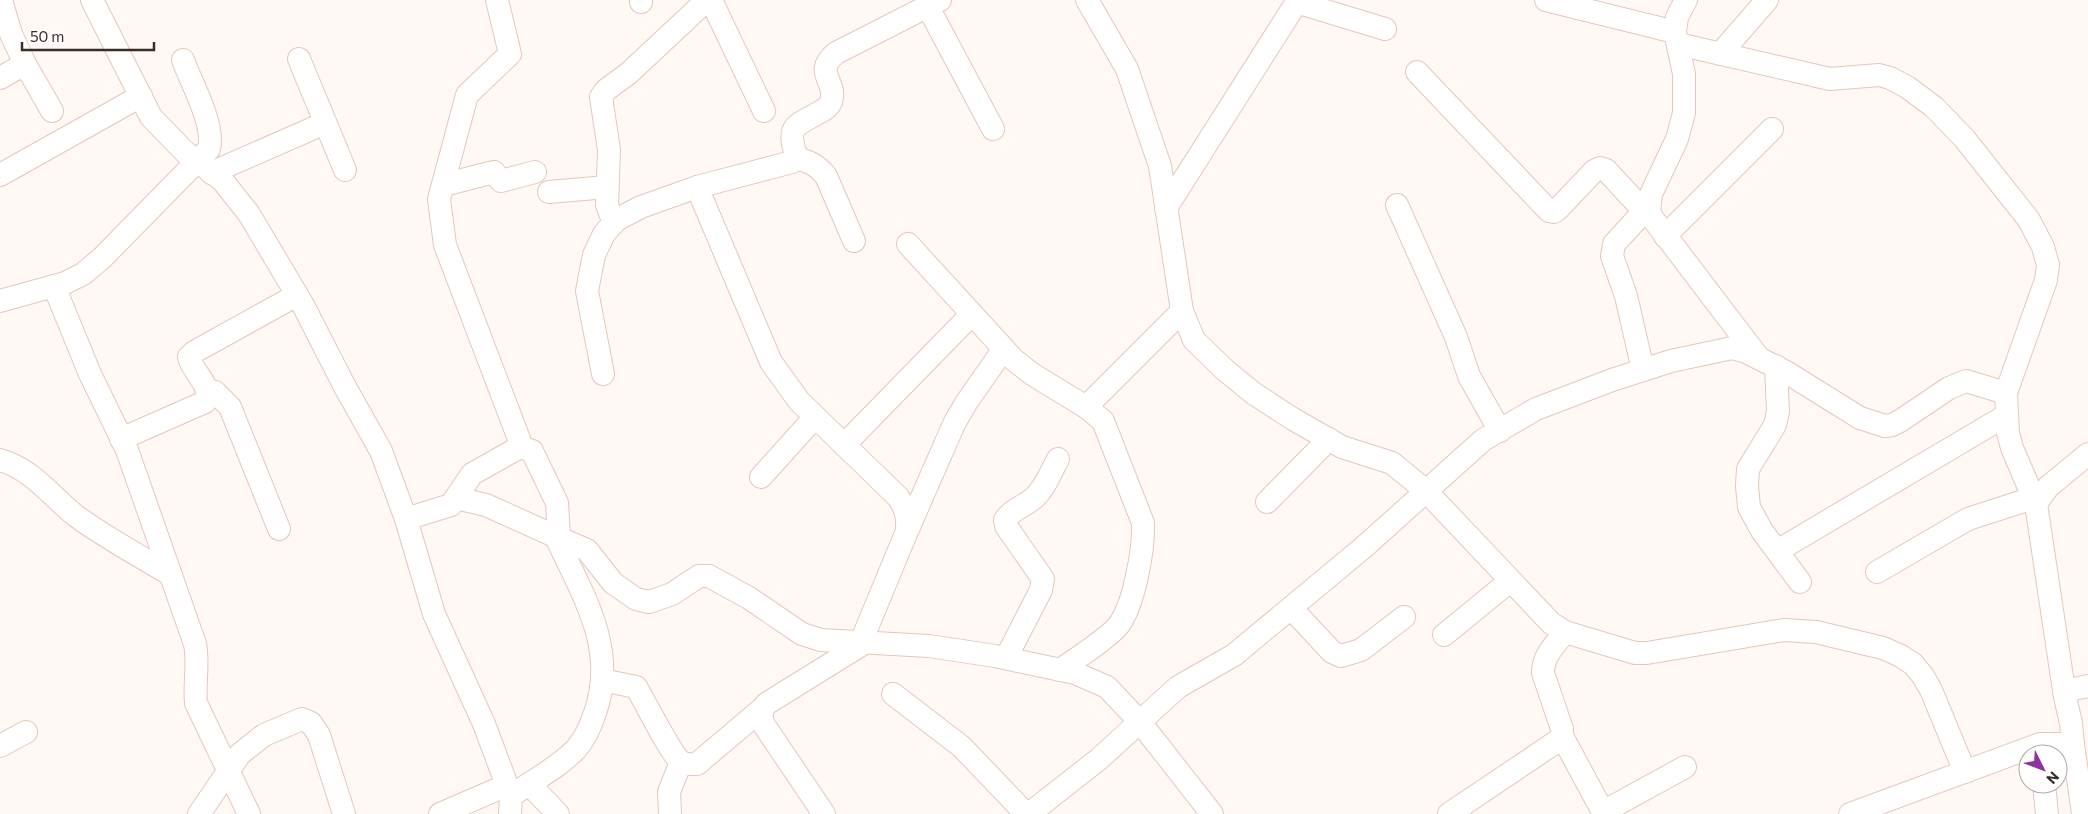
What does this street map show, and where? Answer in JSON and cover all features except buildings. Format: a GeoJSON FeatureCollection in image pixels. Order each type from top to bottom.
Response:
{"type":"FeatureCollection","features":[{"type":"Feature","properties":{"kind":"street"},"geometry":{"type":"LineString","coordinates":[[1,0],[11,34],[25,64],[52,111]]}},
{"type":"Feature","properties":{"kind":"street"},"geometry":{"type":"LineString","coordinates":[[92,0],[151,117],[185,152],[222,180],[248,214],[297,294],[345,387],[381,451],[406,519],[434,614],[514,795],[558,814]]}},
{"type":"Feature","properties":{"kind":"street"},"geometry":{"type":"LineString","coordinates":[[497,0],[510,54],[467,95],[439,199],[445,245],[519,439],[520,447]]}},
{"type":"Feature","properties":{"kind":"street"},"geometry":{"type":"LineString","coordinates":[[614,223],[607,205],[609,150],[601,102],[603,93],[629,72],[707,0]]}},
{"type":"Feature","properties":{"kind":"street"},"geometry":{"type":"LineString","coordinates":[[711,0],[764,111]]}},
{"type":"Feature","properties":{"kind":"street"},"geometry":{"type":"LineString","coordinates":[[1087,0],[1127,69],[1160,166],[1182,311],[1194,340],[1225,370],[1269,404],[1342,447],[1392,463],[1426,491],[1551,623],[1565,632],[1635,653],[1647,653],[1784,630],[1816,632],[1883,648],[1901,656],[1913,664],[1931,690],[1965,772]]}},
{"type":"Feature","properties":{"kind":"street"},"geometry":{"type":"LineString","coordinates":[[1546,0],[1676,38],[1720,54],[1830,79],[1879,75],[1890,78],[1908,87],[1934,106],[1964,138],[2029,220],[2043,246],[2048,265],[2046,280],[2007,404],[2012,448],[2034,501],[2064,691],[2071,723],[2080,747],[2083,814]]}},
{"type":"Feature","properties":{"kind":"street"},"geometry":{"type":"LineString","coordinates":[[1643,370],[1626,296],[1612,256],[1614,244],[1647,209],[1651,194],[1677,139],[1684,113],[1684,74],[1676,38],[1677,17],[1686,0]]}},
{"type":"Feature","properties":{"kind":"street"},"geometry":{"type":"LineString","coordinates":[[1720,54],[1767,0]]}},
{"type":"Feature","properties":{"kind":"street"},"geometry":{"type":"LineString","coordinates":[[1166,208],[1297,1],[1385,29]]}},
{"type":"Feature","properties":{"kind":"street"},"geometry":{"type":"LineString","coordinates":[[603,374],[587,291],[594,256],[604,234],[614,223],[641,207],[698,187],[792,162],[796,154],[791,138],[795,127],[828,108],[831,102],[832,94],[825,72],[829,58],[836,52],[934,4],[993,129]]}},
{"type":"Feature","properties":{"kind":"street"},"geometry":{"type":"LineString","coordinates":[[300,59],[345,170]]}},
{"type":"Feature","properties":{"kind":"street"},"geometry":{"type":"LineString","coordinates":[[182,60],[211,133],[204,167]]}},
{"type":"Feature","properties":{"kind":"street"},"geometry":{"type":"LineString","coordinates":[[0,78],[25,64]]}},
{"type":"Feature","properties":{"kind":"street"},"geometry":{"type":"LineString","coordinates":[[1417,72],[1549,211],[1554,212],[1558,209],[1594,170],[1600,168],[1606,170],[1647,209],[1666,236],[1767,362],[1778,411],[1775,425],[1748,469],[1749,507],[1762,531],[1800,582]]}},
{"type":"Feature","properties":{"kind":"street"},"geometry":{"type":"LineString","coordinates":[[0,175],[141,96]]}},
{"type":"Feature","properties":{"kind":"street"},"geometry":{"type":"LineString","coordinates":[[0,301],[65,283],[83,274],[204,167],[325,123]]}},
{"type":"Feature","properties":{"kind":"street"},"geometry":{"type":"LineString","coordinates":[[1666,236],[1772,129]]}},
{"type":"Feature","properties":{"kind":"street"},"geometry":{"type":"LineString","coordinates":[[795,158],[810,162],[826,176],[854,241]]}},
{"type":"Feature","properties":{"kind":"street"},"geometry":{"type":"LineString","coordinates":[[443,185],[494,172],[501,181],[535,172]]}},
{"type":"Feature","properties":{"kind":"street"},"geometry":{"type":"LineString","coordinates":[[550,192],[607,187]]}},
{"type":"Feature","properties":{"kind":"street"},"geometry":{"type":"LineString","coordinates":[[698,187],[771,362],[799,401],[898,497],[905,508],[908,518],[907,531]]}},
{"type":"Feature","properties":{"kind":"street"},"geometry":{"type":"LineString","coordinates":[[1397,205],[1456,337],[1469,376],[1500,431]]}},
{"type":"Feature","properties":{"kind":"street"},"geometry":{"type":"LineString","coordinates":[[908,244],[1003,350],[1032,374],[1086,407],[1103,421],[1143,523],[1144,536],[1131,603],[1125,615],[1117,627],[1060,670]]}},
{"type":"Feature","properties":{"kind":"street"},"geometry":{"type":"LineString","coordinates":[[54,286],[90,374],[121,439],[195,644],[198,657],[196,703],[249,814]]}},
{"type":"Feature","properties":{"kind":"street"},"geometry":{"type":"LineString","coordinates":[[121,439],[205,402],[208,397],[208,391],[190,363],[189,357],[194,352],[297,294]]}},
{"type":"Feature","properties":{"kind":"street"},"geometry":{"type":"LineString","coordinates":[[1086,407],[1182,311]]}},
{"type":"Feature","properties":{"kind":"street"},"geometry":{"type":"LineString","coordinates":[[844,445],[972,315]]}},
{"type":"Feature","properties":{"kind":"street"},"geometry":{"type":"LineString","coordinates":[[893,694],[962,747],[1028,814],[1099,759],[1178,687],[1234,655],[1364,547],[1483,440],[1536,409],[1671,361],[1732,348],[1767,362],[1860,418],[1885,426],[1900,421],[1948,388],[1966,381],[2007,404]]}},
{"type":"Feature","properties":{"kind":"street"},"geometry":{"type":"LineString","coordinates":[[602,680],[636,687],[680,762],[697,764],[766,704],[864,642],[907,531],[954,424],[966,403],[1003,350]]}},
{"type":"Feature","properties":{"kind":"street"},"geometry":{"type":"LineString","coordinates":[[208,391],[215,392],[230,407],[279,529]]}},
{"type":"Feature","properties":{"kind":"street"},"geometry":{"type":"LineString","coordinates":[[1776,551],[2007,404]]}},
{"type":"Feature","properties":{"kind":"street"},"geometry":{"type":"LineString","coordinates":[[761,477],[815,417]]}},
{"type":"Feature","properties":{"kind":"street"},"geometry":{"type":"LineString","coordinates":[[1267,502],[1329,439]]}},
{"type":"Feature","properties":{"kind":"street"},"geometry":{"type":"LineString","coordinates":[[406,519],[451,505],[472,474],[520,447],[532,451],[557,503],[557,538],[595,622],[601,643],[604,666],[600,701],[590,726],[577,748],[514,795],[440,814]]}},
{"type":"Feature","properties":{"kind":"street"},"geometry":{"type":"LineString","coordinates":[[1877,572],[1968,519],[2034,501],[2088,454]]}},
{"type":"Feature","properties":{"kind":"street"},"geometry":{"type":"LineString","coordinates":[[1006,658],[1041,590],[1043,579],[1006,526],[1005,520],[1010,513],[1028,503],[1039,493],[1058,459]]}},
{"type":"Feature","properties":{"kind":"street"},"geometry":{"type":"LineString","coordinates":[[0,460],[28,472],[76,516],[171,575]]}},
{"type":"Feature","properties":{"kind":"street"},"geometry":{"type":"LineString","coordinates":[[456,498],[486,505],[587,550],[613,583],[636,599],[649,602],[672,594],[699,576],[709,576],[749,598],[802,634],[821,640],[929,646],[1006,658],[1075,673],[1107,687],[1140,722],[1212,814]]}},
{"type":"Feature","properties":{"kind":"street"},"geometry":{"type":"LineString","coordinates":[[1444,634],[1510,581]]}},
{"type":"Feature","properties":{"kind":"street"},"geometry":{"type":"LineString","coordinates":[[1290,608],[1332,652],[1341,656],[1361,650],[1404,617]]}},
{"type":"Feature","properties":{"kind":"street"},"geometry":{"type":"LineString","coordinates":[[1565,632],[1546,657],[1543,674],[1562,729],[1562,736],[1604,813],[1685,767]]}},
{"type":"Feature","properties":{"kind":"street"},"geometry":{"type":"LineString","coordinates":[[2064,691],[2088,686]]}},
{"type":"Feature","properties":{"kind":"street"},"geometry":{"type":"LineString","coordinates":[[762,709],[761,717],[764,725],[824,814]]}},
{"type":"Feature","properties":{"kind":"street"},"geometry":{"type":"LineString","coordinates":[[199,814],[240,754],[264,735],[302,718],[319,735],[344,814]]}},
{"type":"Feature","properties":{"kind":"street"},"geometry":{"type":"LineString","coordinates":[[0,746],[26,732]]}},
{"type":"Feature","properties":{"kind":"street"},"geometry":{"type":"LineString","coordinates":[[1449,814],[1559,740],[1562,736]]}},
{"type":"Feature","properties":{"kind":"street"},"geometry":{"type":"LineString","coordinates":[[1850,814],[1897,806],[1965,772],[2018,756]]}},
{"type":"Feature","properties":{"kind":"street"},"geometry":{"type":"LineString","coordinates":[[670,814],[669,792],[680,762]]}},
{"type":"Feature","properties":{"kind":"street"},"geometry":{"type":"LineString","coordinates":[[2045,794],[2047,814]]}}]}
